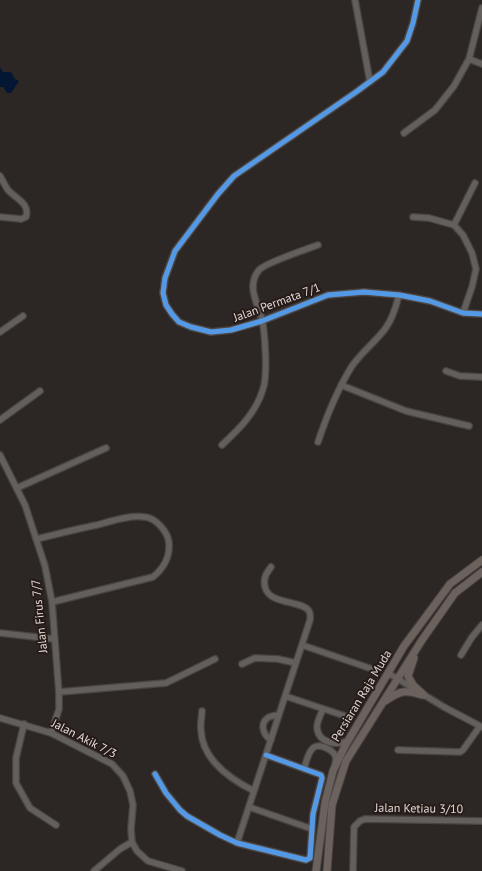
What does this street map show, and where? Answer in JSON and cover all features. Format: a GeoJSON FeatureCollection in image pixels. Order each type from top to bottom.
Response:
{"type":"FeatureCollection","features":[{"type":"Feature","properties":{"kind":"main road","name":"Persiaran Raja Muda"},"geometry":{"type":"LineString","coordinates":[[316,871],[325,803],[335,767],[348,740],[404,646],[450,584],[482,560]]}},
{"type":"Feature","properties":{"kind":"main road","name":"Persiaran Raja Muda"},"geometry":{"type":"LineString","coordinates":[[326,871],[332,805],[346,761],[422,640],[455,593],[482,572]]}},
{"type":"Feature","properties":{"kind":"main road"},"geometry":{"type":"LineString","coordinates":[[422,640],[408,676],[413,684],[424,695]]}},
{"type":"Feature","properties":{"kind":"main road"},"geometry":{"type":"LineString","coordinates":[[382,704],[395,694],[405,691],[411,691],[424,695]]}},
{"type":"Feature","properties":{"kind":"street"},"geometry":{"type":"LineString","coordinates":[[355,0],[370,82]]}},
{"type":"Feature","properties":{"kind":"street","name":"Jalan Permata 7/1"},"geometry":{"type":"LineString","coordinates":[[418,0],[407,41],[383,72],[234,176],[218,194],[174,251],[165,278],[163,293],[166,305],[179,322],[191,327],[212,332],[231,330],[262,321],[328,294],[364,292],[399,295],[430,301],[463,313],[482,314]]}},
{"type":"Feature","properties":{"kind":"street"},"geometry":{"type":"LineString","coordinates":[[404,133],[435,110],[454,86],[469,59],[482,8]]}},
{"type":"Feature","properties":{"kind":"street"},"geometry":{"type":"LineString","coordinates":[[469,59],[482,64]]}},
{"type":"Feature","properties":{"kind":"street"},"geometry":{"type":"LineString","coordinates":[[0,176],[8,190],[25,205],[28,211],[26,217],[21,219],[0,217]]}},
{"type":"Feature","properties":{"kind":"street"},"geometry":{"type":"LineString","coordinates":[[454,225],[475,183]]}},
{"type":"Feature","properties":{"kind":"street"},"geometry":{"type":"LineString","coordinates":[[413,217],[429,218],[454,225],[463,235],[472,253],[476,269],[472,287],[463,313]]}},
{"type":"Feature","properties":{"kind":"street"},"geometry":{"type":"LineString","coordinates":[[222,445],[240,429],[254,410],[264,388],[266,364],[262,321],[253,289],[253,280],[259,269],[318,245]]}},
{"type":"Feature","properties":{"kind":"street"},"geometry":{"type":"LineString","coordinates":[[318,442],[329,408],[341,385],[353,365],[386,328],[394,313],[399,295]]}},
{"type":"Feature","properties":{"kind":"street"},"geometry":{"type":"LineString","coordinates":[[0,332],[22,316]]}},
{"type":"Feature","properties":{"kind":"street"},"geometry":{"type":"LineString","coordinates":[[446,371],[460,376],[482,377]]}},
{"type":"Feature","properties":{"kind":"street"},"geometry":{"type":"LineString","coordinates":[[341,385],[406,411],[469,426]]}},
{"type":"Feature","properties":{"kind":"street"},"geometry":{"type":"LineString","coordinates":[[0,420],[40,391]]}},
{"type":"Feature","properties":{"kind":"street"},"geometry":{"type":"LineString","coordinates":[[17,488],[106,448]]}},
{"type":"Feature","properties":{"kind":"street","name":"Jalan Firus 7/7"},"geometry":{"type":"LineString","coordinates":[[0,456],[25,505],[45,566],[52,602],[59,709],[51,733]]}},
{"type":"Feature","properties":{"kind":"street"},"geometry":{"type":"LineString","coordinates":[[36,539],[128,517],[147,517],[161,526],[169,540],[169,552],[165,564],[153,578],[52,602]]}},
{"type":"Feature","properties":{"kind":"street"},"geometry":{"type":"LineString","coordinates":[[237,843],[310,620],[309,611],[306,608],[274,598],[268,594],[264,577],[271,567]]}},
{"type":"Feature","properties":{"kind":"street"},"geometry":{"type":"LineString","coordinates":[[461,655],[472,637],[482,625]]}},
{"type":"Feature","properties":{"kind":"street"},"geometry":{"type":"LineString","coordinates":[[0,633],[54,639]]}},
{"type":"Feature","properties":{"kind":"street"},"geometry":{"type":"LineString","coordinates":[[302,645],[375,670]]}},
{"type":"Feature","properties":{"kind":"street"},"geometry":{"type":"LineString","coordinates":[[242,664],[255,658],[278,659],[296,663]]}},
{"type":"Feature","properties":{"kind":"street"},"geometry":{"type":"LineString","coordinates":[[59,692],[166,683],[215,659]]}},
{"type":"Feature","properties":{"kind":"street"},"geometry":{"type":"LineString","coordinates":[[388,673],[424,695],[481,726],[464,750],[460,752],[398,750]]}},
{"type":"Feature","properties":{"kind":"street"},"geometry":{"type":"LineString","coordinates":[[285,696],[348,717]]}},
{"type":"Feature","properties":{"kind":"street"},"geometry":{"type":"LineString","coordinates":[[323,708],[318,721],[319,734],[334,744],[340,744],[348,740]]}},
{"type":"Feature","properties":{"kind":"street"},"geometry":{"type":"LineString","coordinates":[[202,711],[201,730],[211,759],[237,782],[254,791]]}},
{"type":"Feature","properties":{"kind":"street"},"geometry":{"type":"LineString","coordinates":[[271,740],[266,737],[263,728],[265,720],[268,717],[279,715]]}},
{"type":"Feature","properties":{"kind":"street","name":"Jalan Akik 7/3"},"geometry":{"type":"LineString","coordinates":[[0,718],[51,733],[112,764],[123,776],[130,791],[133,805],[131,829],[132,842]]}},
{"type":"Feature","properties":{"kind":"street"},"geometry":{"type":"LineString","coordinates":[[24,724],[16,758],[16,783],[30,808],[56,825]]}},
{"type":"Feature","properties":{"kind":"street"},"geometry":{"type":"LineString","coordinates":[[304,769],[311,749],[315,746],[319,746],[333,752],[336,757],[335,767]]}},
{"type":"Feature","properties":{"kind":"street"},"geometry":{"type":"LineString","coordinates":[[155,774],[172,802],[187,816],[220,835],[237,843],[306,860],[310,858],[312,829],[316,799],[322,778],[321,775],[266,755]]}},
{"type":"Feature","properties":{"kind":"street"},"geometry":{"type":"LineString","coordinates":[[249,807],[312,829]]}},
{"type":"Feature","properties":{"kind":"street","name":"Jalan Ketiau 3/10"},"geometry":{"type":"LineString","coordinates":[[353,871],[354,827],[360,821],[365,819],[482,821]]}},
{"type":"Feature","properties":{"kind":"street"},"geometry":{"type":"LineString","coordinates":[[94,871],[120,849],[132,842],[137,851],[148,861],[182,871]]}},
{"type":"Feature","properties":{"kind":"water"},"geometry":{"type":"Polygon","coordinates":[[[0,67],[3,72],[11,72],[15,79],[19,81],[11,93],[7,93],[3,87],[0,87],[0,67]]]}},
{"type":"Feature","properties":{"kind":"cycle path"},"geometry":{"type":"LineString","coordinates":[[418,0],[407,41],[383,72],[234,176],[218,194],[175,251],[165,278],[163,293],[166,305],[179,322],[211,332],[231,330],[262,321],[328,295],[364,292],[399,295],[430,301],[463,313],[482,314]]}},
{"type":"Feature","properties":{"kind":"cycle path"},"geometry":{"type":"LineString","coordinates":[[155,774],[166,793],[180,810],[187,816],[220,835],[237,843],[306,860],[310,858],[313,814],[322,778],[321,775],[266,755]]}}]}
